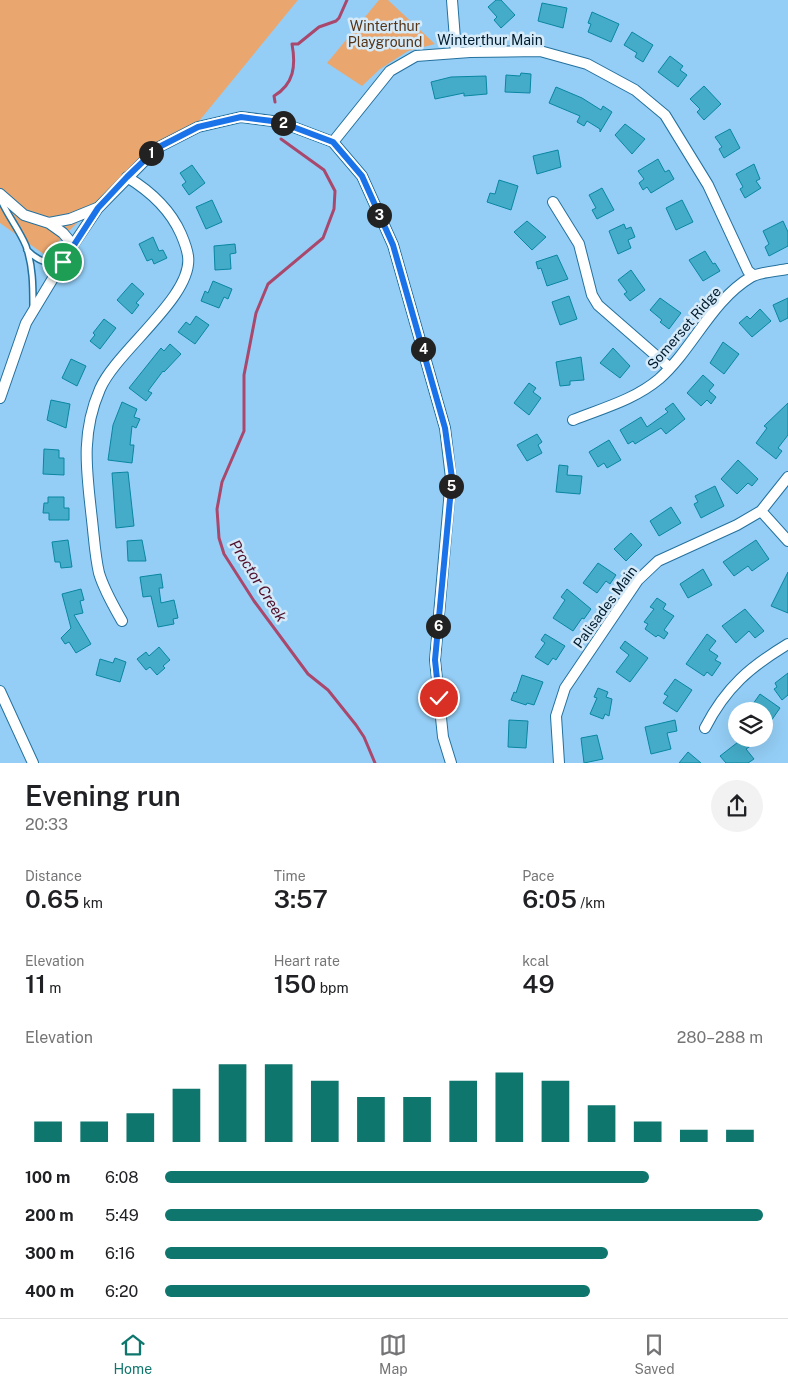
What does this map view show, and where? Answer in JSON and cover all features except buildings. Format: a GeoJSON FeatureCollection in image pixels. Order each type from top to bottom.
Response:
{"type":"FeatureCollection","features":[{"type":"Feature","properties":{"kind":"street"},"geometry":{"type":"LineString","coordinates":[[452,0],[456,52]]}},
{"type":"Feature","properties":{"kind":"street","name":"Winterthur Main"},"geometry":{"type":"LineString","coordinates":[[333,142],[390,71],[416,56],[456,52],[540,51],[587,64],[635,90],[665,115],[708,185],[748,272],[753,275]]}},
{"type":"Feature","properties":{"kind":"street"},"geometry":{"type":"LineString","coordinates":[[0,398],[26,323],[73,245],[98,208],[157,148],[198,127],[241,117],[280,122],[333,142],[362,176],[393,245],[445,428],[452,478],[435,660],[443,736],[451,763]]}},
{"type":"Feature","properties":{"kind":"street"},"geometry":{"type":"LineString","coordinates":[[122,621],[105,590],[97,561],[85,453],[89,419],[101,387],[116,364],[176,295],[186,272],[188,256],[174,219],[142,186],[127,177]]}},
{"type":"Feature","properties":{"kind":"street"},"geometry":{"type":"LineString","coordinates":[[0,194],[24,215],[50,223],[63,233],[73,245]]}},
{"type":"Feature","properties":{"kind":"street"},"geometry":{"type":"LineString","coordinates":[[553,202],[579,244],[592,295],[598,305],[669,367]]}},
{"type":"Feature","properties":{"kind":"street"},"geometry":{"type":"LineString","coordinates":[[50,223],[70,219],[98,208]]}},
{"type":"Feature","properties":{"kind":"street"},"geometry":{"type":"LineString","coordinates":[[753,275],[788,270]]}},
{"type":"Feature","properties":{"kind":"street","name":"Somerset Ridge"},"geometry":{"type":"LineString","coordinates":[[573,420],[636,396],[661,377],[720,304],[753,275]]}},
{"type":"Feature","properties":{"kind":"street","name":"Palisades Main"},"geometry":{"type":"LineString","coordinates":[[559,763],[556,716],[564,688],[638,580],[658,561],[737,525],[761,511],[788,477]]}},
{"type":"Feature","properties":{"kind":"street"},"geometry":{"type":"LineString","coordinates":[[761,511],[788,541]]}},
{"type":"Feature","properties":{"kind":"street"},"geometry":{"type":"LineString","coordinates":[[705,728],[713,712],[738,680],[754,665],[788,644]]}},
{"type":"Feature","properties":{"kind":"street"},"geometry":{"type":"LineString","coordinates":[[0,691],[32,763]]}},
{"type":"Feature","properties":{"kind":"lane"},"geometry":{"type":"LineString","coordinates":[[0,198],[26,249],[34,286],[33,311]]}},
{"type":"Feature","properties":{"kind":"lane"},"geometry":{"type":"LineString","coordinates":[[26,249],[33,256],[48,263],[63,262]]}},
{"type":"Feature","properties":{"kind":"green space"},"geometry":{"type":"Polygon","coordinates":[[[0,0],[298,0],[195,126],[130,170],[45,255],[0,223],[0,0]]]}},
{"type":"Feature","properties":{"kind":"green space","name":"Winterthur Playground"},"geometry":{"type":"Polygon","coordinates":[[[379,0],[388,0],[435,44],[408,51],[380,69],[362,86],[327,63],[379,0]]]}},
{"type":"Feature","properties":{"kind":"waterway","name":"Proctor Creek"},"geometry":{"type":"LineString","coordinates":[[275,102],[274,96],[286,86],[292,74],[294,60],[292,44],[298,44],[319,27],[336,21],[347,0]]}},
{"type":"Feature","properties":{"kind":"waterway","name":"Proctor Creek"},"geometry":{"type":"LineString","coordinates":[[281,139],[324,170],[335,191],[334,209],[323,238],[268,284],[256,313],[244,375],[244,431],[222,482],[217,509],[219,538],[224,554],[254,601],[308,674],[328,690],[356,725],[364,737],[375,763]]}},
{"type":"Feature","properties":{"kind":"route"},"geometry":{"type":"LineString","coordinates":[[63,262],[98,208],[127,177],[157,148],[198,127],[241,117],[280,122],[323,136],[333,142],[362,176],[393,245],[445,428],[452,478],[435,660],[439,698]]}}]}
